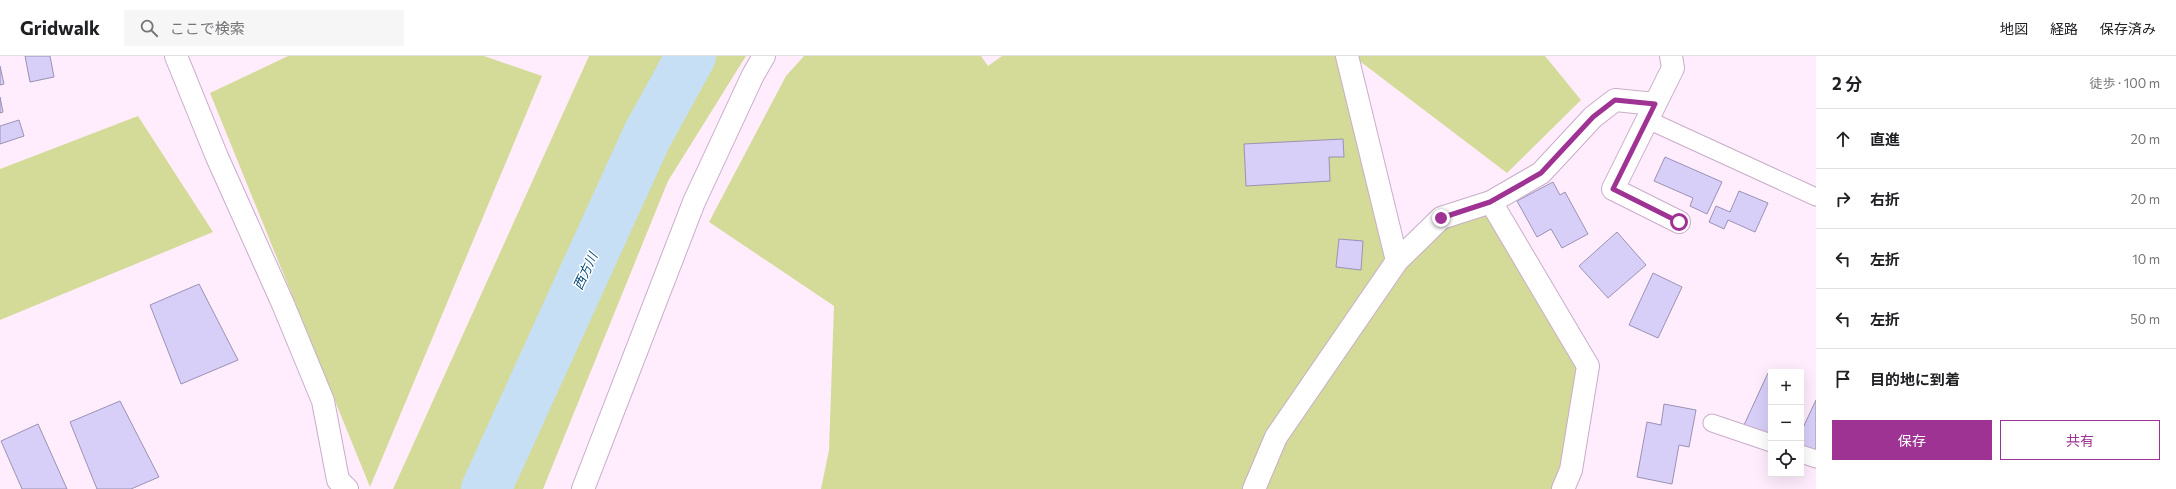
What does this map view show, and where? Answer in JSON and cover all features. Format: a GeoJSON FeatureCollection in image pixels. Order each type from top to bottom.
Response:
{"type":"FeatureCollection","features":[{"type":"Feature","properties":{"kind":"street"},"geometry":{"type":"LineString","coordinates":[[176,56],[217,157],[283,304],[323,401],[338,480],[347,489]]}},
{"type":"Feature","properties":{"kind":"street"},"geometry":{"type":"LineString","coordinates":[[583,489],[694,202],[753,75],[764,56]]}},
{"type":"Feature","properties":{"kind":"street"},"geometry":{"type":"LineString","coordinates":[[1347,56],[1397,261]]}},
{"type":"Feature","properties":{"kind":"street"},"geometry":{"type":"LineString","coordinates":[[1671,56],[1673,68],[1613,189],[1679,222]]}},
{"type":"Feature","properties":{"kind":"street"},"geometry":{"type":"LineString","coordinates":[[1254,489],[1276,437],[1397,261],[1441,218],[1490,202],[1541,173],[1593,117],[1615,100],[1652,112]]}},
{"type":"Feature","properties":{"kind":"street"},"geometry":{"type":"LineString","coordinates":[[1490,202],[1588,366],[1571,470],[1563,489]]}},
{"type":"Feature","properties":{"kind":"lane"},"geometry":{"type":"LineString","coordinates":[[1652,112],[1816,197]]}},
{"type":"Feature","properties":{"kind":"lane"},"geometry":{"type":"LineString","coordinates":[[1712,423],[1768,442]]}},
{"type":"Feature","properties":{"kind":"lane"},"geometry":{"type":"LineString","coordinates":[[1804,455],[1816,459]]}},
{"type":"Feature","properties":{"kind":"green space"},"geometry":{"type":"Polygon","coordinates":[[[288,56],[484,56],[542,76],[370,487],[210,93],[288,56]]]}},
{"type":"Feature","properties":{"kind":"green space"},"geometry":{"type":"Polygon","coordinates":[[[589,56],[746,56],[668,181],[543,489],[393,489],[589,56]]]}},
{"type":"Feature","properties":{"kind":"green space"},"geometry":{"type":"Polygon","coordinates":[[[804,56],[981,56],[988,66],[1002,56],[1347,56],[1397,261],[1441,218],[1491,202],[1582,354],[1581,412],[1556,489],[821,489],[829,450],[834,306],[709,222],[786,76],[804,56]]]}},
{"type":"Feature","properties":{"kind":"green space"},"geometry":{"type":"Polygon","coordinates":[[[1353,56],[1545,56],[1581,100],[1507,173],[1353,56]]]}},
{"type":"Feature","properties":{"kind":"green space"},"geometry":{"type":"Polygon","coordinates":[[[138,116],[213,232],[0,320],[0,169],[138,116]]]}},
{"type":"Feature","properties":{"kind":"building"},"geometry":{"type":"Polygon","coordinates":[[[25,56],[50,56],[54,77],[30,82],[25,56]]]}},
{"type":"Feature","properties":{"kind":"building"},"geometry":{"type":"Polygon","coordinates":[[[0,66],[4,84],[0,85],[0,66]]]}},
{"type":"Feature","properties":{"kind":"building"},"geometry":{"type":"Polygon","coordinates":[[[0,97],[3,112],[0,113],[0,97]]]}},
{"type":"Feature","properties":{"kind":"building"},"geometry":{"type":"Polygon","coordinates":[[[19,120],[24,136],[0,144],[0,126],[19,120]]]}},
{"type":"Feature","properties":{"kind":"building"},"geometry":{"type":"Polygon","coordinates":[[[1343,139],[1344,157],[1329,157],[1330,181],[1246,186],[1244,144],[1343,139]]]}},
{"type":"Feature","properties":{"kind":"building"},"geometry":{"type":"Polygon","coordinates":[[[1665,157],[1722,182],[1707,214],[1690,206],[1693,198],[1654,181],[1665,157]]]}},
{"type":"Feature","properties":{"kind":"building"},"geometry":{"type":"Polygon","coordinates":[[[1553,182],[1560,195],[1565,192],[1588,234],[1562,248],[1551,229],[1537,237],[1517,201],[1553,182]]]}},
{"type":"Feature","properties":{"kind":"building"},"geometry":{"type":"Polygon","coordinates":[[[1739,191],[1768,203],[1755,232],[1728,220],[1724,229],[1709,222],[1716,206],[1730,212],[1739,191]]]}},
{"type":"Feature","properties":{"kind":"building"},"geometry":{"type":"Polygon","coordinates":[[[1617,232],[1646,265],[1608,298],[1579,266],[1617,232]]]}},
{"type":"Feature","properties":{"kind":"building"},"geometry":{"type":"Polygon","coordinates":[[[1339,239],[1363,241],[1361,270],[1336,267],[1339,239]]]}},
{"type":"Feature","properties":{"kind":"building"},"geometry":{"type":"Polygon","coordinates":[[[1653,273],[1682,287],[1658,338],[1629,325],[1653,273]]]}},
{"type":"Feature","properties":{"kind":"building"},"geometry":{"type":"Polygon","coordinates":[[[199,284],[238,360],[181,384],[150,305],[199,284]]]}},
{"type":"Feature","properties":{"kind":"building"},"geometry":{"type":"Polygon","coordinates":[[[1768,373],[1768,436],[1744,425],[1768,373]]]}},
{"type":"Feature","properties":{"kind":"building"},"geometry":{"type":"Polygon","coordinates":[[[1816,400],[1816,456],[1804,450],[1804,426],[1816,400]]]}},
{"type":"Feature","properties":{"kind":"building"},"geometry":{"type":"Polygon","coordinates":[[[120,401],[159,477],[131,489],[97,489],[70,422],[120,401]]]}},
{"type":"Feature","properties":{"kind":"building"},"geometry":{"type":"Polygon","coordinates":[[[1664,404],[1696,410],[1689,447],[1679,445],[1672,484],[1637,477],[1647,422],[1661,425],[1664,404]]]}},
{"type":"Feature","properties":{"kind":"building"},"geometry":{"type":"Polygon","coordinates":[[[38,424],[67,489],[22,489],[1,441],[38,424]]]}},
{"type":"Feature","properties":{"kind":"waterway","name":"西方川"},"geometry":{"type":"LineString","coordinates":[[486,489],[647,136],[691,56]]}},
{"type":"Feature","properties":{"kind":"route"},"geometry":{"type":"LineString","coordinates":[[1441,218],[1490,202],[1541,173],[1593,117],[1615,100],[1655,104],[1613,189],[1679,222]]}}]}
